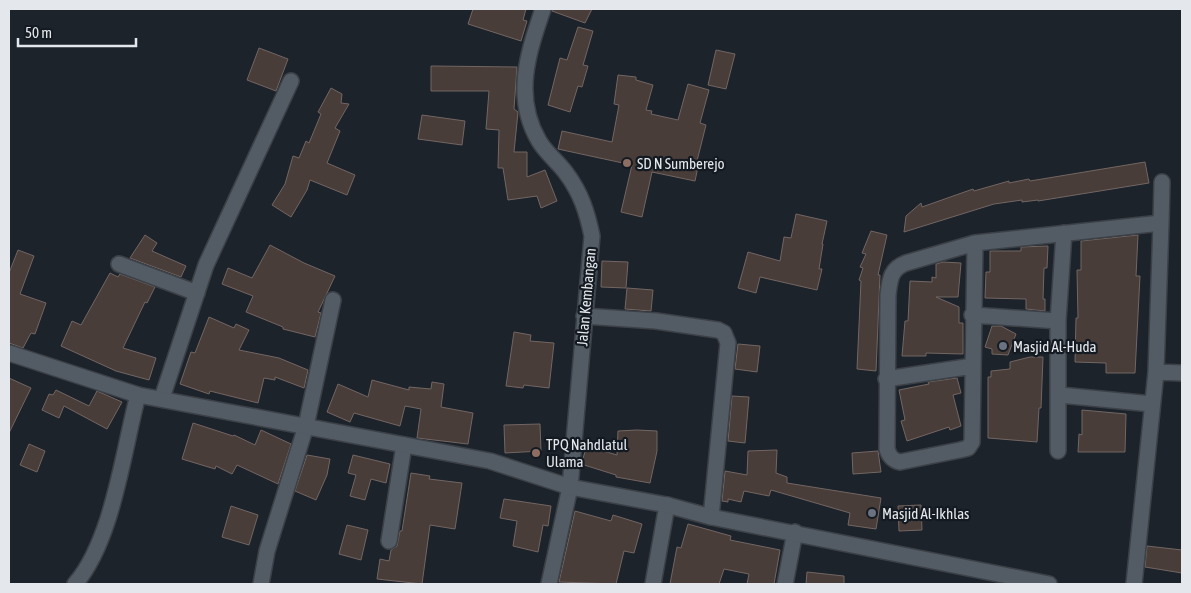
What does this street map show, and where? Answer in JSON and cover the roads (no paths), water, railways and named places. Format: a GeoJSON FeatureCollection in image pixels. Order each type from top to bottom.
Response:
{"type":"FeatureCollection","features":[{"type":"Feature","properties":{"kind":"street","name":"Jalan Kembangan"},"geometry":{"type":"LineString","coordinates":[[543,9],[529,51],[524,83],[526,111],[539,141],[566,173],[586,208],[592,236],[570,487],[549,584]]}},
{"type":"Feature","properties":{"kind":"street"},"geometry":{"type":"LineString","coordinates":[[162,398],[206,265],[291,81]]}},
{"type":"Feature","properties":{"kind":"street"},"geometry":{"type":"LineString","coordinates":[[1134,584],[1156,372],[1162,182]]}},
{"type":"Feature","properties":{"kind":"street"},"geometry":{"type":"LineString","coordinates":[[975,243],[972,314],[973,436],[968,448],[900,462],[891,458],[887,448],[888,295],[892,273],[897,266],[975,243],[1161,223]]}},
{"type":"Feature","properties":{"kind":"street"},"geometry":{"type":"LineString","coordinates":[[1058,451],[1060,395],[1058,322],[1064,233]]}},
{"type":"Feature","properties":{"kind":"street"},"geometry":{"type":"LineString","coordinates":[[119,264],[197,293]]}},
{"type":"Feature","properties":{"kind":"street"},"geometry":{"type":"LineString","coordinates":[[261,584],[267,551],[306,426],[333,300]]}},
{"type":"Feature","properties":{"kind":"street"},"geometry":{"type":"LineString","coordinates":[[972,314],[1058,322]]}},
{"type":"Feature","properties":{"kind":"street"},"geometry":{"type":"LineString","coordinates":[[584,316],[656,321],[718,330],[724,333],[728,343],[711,517]]}},
{"type":"Feature","properties":{"kind":"street"},"geometry":{"type":"LineString","coordinates":[[9,353],[138,395],[490,461],[570,487],[1048,584]]}},
{"type":"Feature","properties":{"kind":"street"},"geometry":{"type":"LineString","coordinates":[[886,378],[973,366]]}},
{"type":"Feature","properties":{"kind":"street"},"geometry":{"type":"LineString","coordinates":[[1156,372],[1182,373]]}},
{"type":"Feature","properties":{"kind":"street"},"geometry":{"type":"LineString","coordinates":[[75,584],[90,560],[113,504],[138,395]]}},
{"type":"Feature","properties":{"kind":"street"},"geometry":{"type":"LineString","coordinates":[[1060,395],[1152,404]]}},
{"type":"Feature","properties":{"kind":"street"},"geometry":{"type":"LineString","coordinates":[[389,541],[404,445]]}},
{"type":"Feature","properties":{"kind":"street"},"geometry":{"type":"LineString","coordinates":[[653,584],[666,505]]}},
{"type":"Feature","properties":{"kind":"street"},"geometry":{"type":"LineString","coordinates":[[785,584],[795,532]]}},
{"type":"Feature","properties":{"kind":"place","name":"SD N Sumberejo"},"geometry":{"type":"Point","coordinates":[627,163]}},
{"type":"Feature","properties":{"kind":"place","name":"Masjid Al-Huda"},"geometry":{"type":"Point","coordinates":[1003,346]}},
{"type":"Feature","properties":{"kind":"place","name":"TPQ Nahdlatul Ulama"},"geometry":{"type":"Point","coordinates":[536,453]}},
{"type":"Feature","properties":{"kind":"place","name":"Masjid Al-Ikhlas"},"geometry":{"type":"Point","coordinates":[872,513]}}]}
